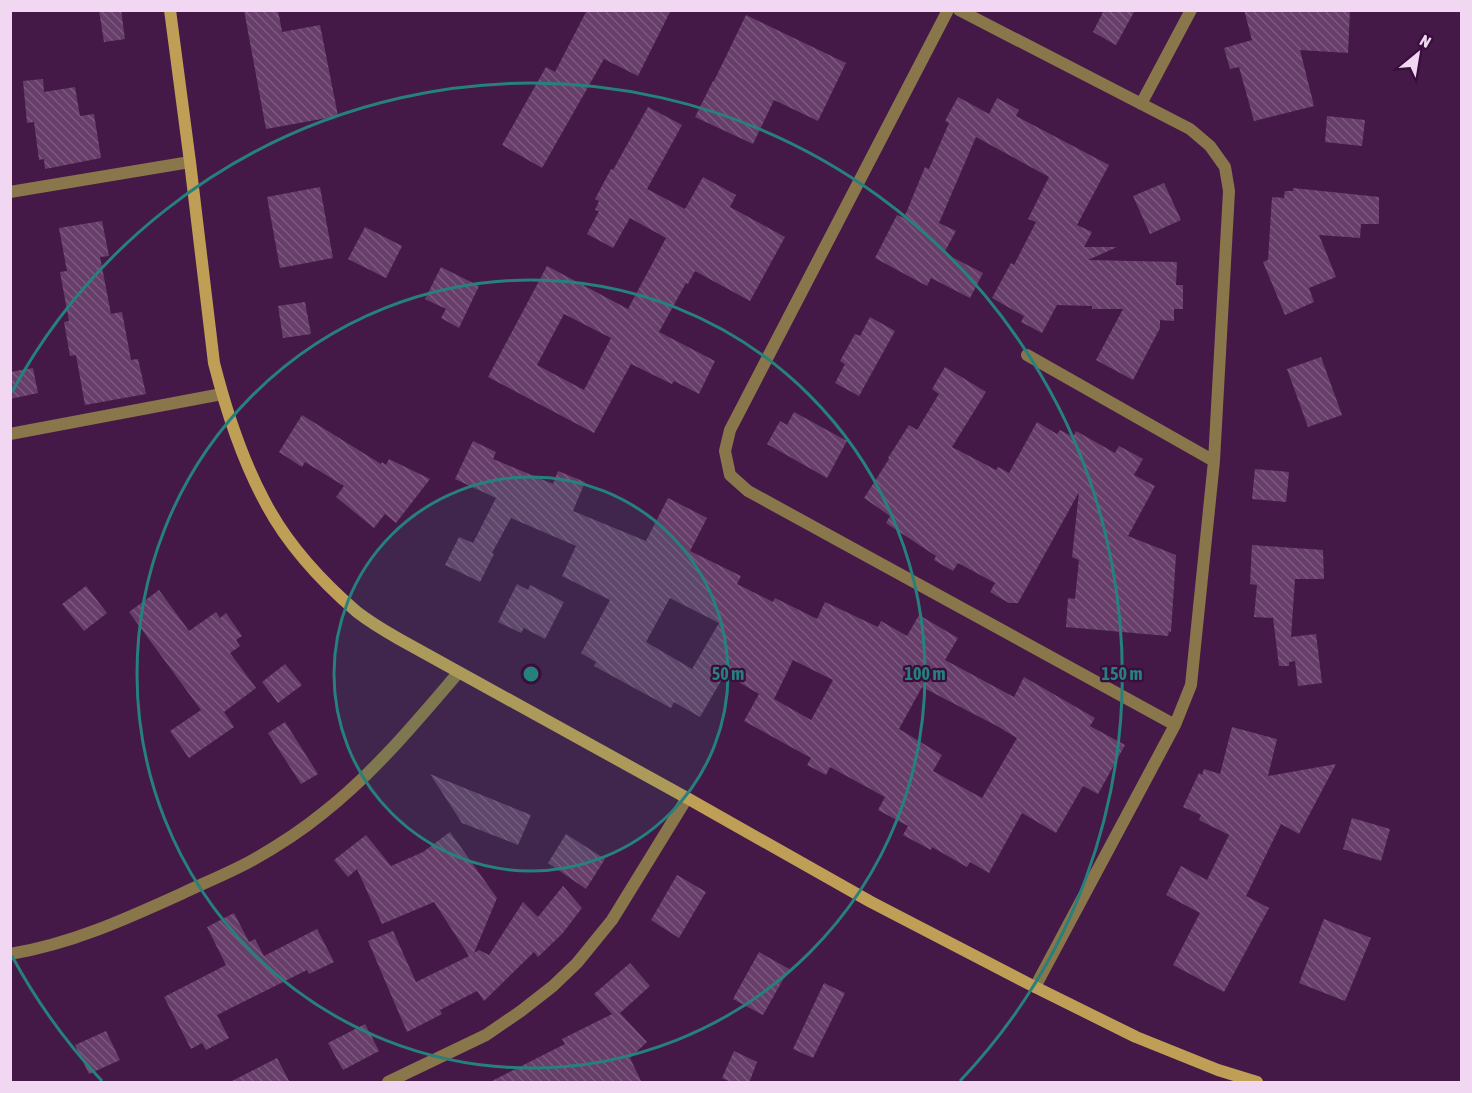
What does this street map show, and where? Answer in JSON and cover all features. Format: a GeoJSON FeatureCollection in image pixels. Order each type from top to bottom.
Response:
{"type":"FeatureCollection","features":[{"type":"Feature","properties":{"kind":"street"},"geometry":{"type":"LineString","coordinates":[[170,10],[214,363],[222,394],[242,452],[264,501],[290,541],[320,577],[358,613],[399,639],[871,902],[1136,1037],[1257,1083]]}},
{"type":"Feature","properties":{"kind":"street"},"geometry":{"type":"LineString","coordinates":[[948,10],[730,430],[725,451],[730,475],[748,491],[1175,725]]}},
{"type":"Feature","properties":{"kind":"street"},"geometry":{"type":"LineString","coordinates":[[959,10],[1190,129],[1210,146],[1225,167],[1229,191],[1214,461],[1191,685],[1175,725],[1035,987]]}},
{"type":"Feature","properties":{"kind":"street"},"geometry":{"type":"LineString","coordinates":[[1141,104],[1191,10]]}},
{"type":"Feature","properties":{"kind":"street"},"geometry":{"type":"LineString","coordinates":[[10,192],[190,162]]}},
{"type":"Feature","properties":{"kind":"street"},"geometry":{"type":"LineString","coordinates":[[1027,355],[1214,461]]}},
{"type":"Feature","properties":{"kind":"street"},"geometry":{"type":"LineString","coordinates":[[10,434],[222,394]]}},
{"type":"Feature","properties":{"kind":"street"},"geometry":{"type":"LineString","coordinates":[[10,954],[82,936],[125,919],[251,861],[290,837],[323,814],[382,761],[458,673]]}},
{"type":"Feature","properties":{"kind":"street"},"geometry":{"type":"LineString","coordinates":[[388,1083],[486,1035],[553,986],[577,963],[612,920],[687,798]]}},
{"type":"Feature","properties":{"kind":"building"},"geometry":{"type":"Polygon","coordinates":[[[99,10],[121,10],[125,39],[104,42],[99,10]]]}},
{"type":"Feature","properties":{"kind":"building"},"geometry":{"type":"Polygon","coordinates":[[[244,10],[278,10],[282,32],[320,25],[338,116],[266,129],[244,10]]]}},
{"type":"Feature","properties":{"kind":"building"},"geometry":{"type":"Polygon","coordinates":[[[587,10],[671,10],[638,76],[604,59],[542,168],[502,145],[546,67],[555,72],[587,10]]]}},
{"type":"Feature","properties":{"kind":"building"},"geometry":{"type":"Polygon","coordinates":[[[1104,10],[1135,10],[1116,45],[1093,32],[1104,10]]]}},
{"type":"Feature","properties":{"kind":"building"},"geometry":{"type":"Polygon","coordinates":[[[1244,10],[1350,10],[1348,53],[1300,50],[1314,106],[1254,121],[1239,67],[1230,69],[1224,48],[1252,40],[1244,10]]]}},
{"type":"Feature","properties":{"kind":"building"},"geometry":{"type":"Polygon","coordinates":[[[746,15],[846,63],[818,121],[774,100],[753,144],[695,117],[746,15]]]}},
{"type":"Feature","properties":{"kind":"building"},"geometry":{"type":"Polygon","coordinates":[[[43,79],[44,92],[75,87],[80,116],[94,114],[101,158],[45,169],[44,159],[39,160],[34,122],[27,123],[23,81],[43,79]]]}},
{"type":"Feature","properties":{"kind":"building"},"geometry":{"type":"Polygon","coordinates":[[[958,97],[989,114],[997,98],[1019,110],[1016,116],[1109,165],[1077,225],[1092,232],[1084,247],[1117,247],[1088,260],[1177,262],[1176,285],[1183,285],[1183,309],[1174,309],[1174,321],[1160,320],[1160,328],[1133,380],[1096,360],[1123,309],[1092,309],[1092,306],[1057,305],[1042,333],[1021,322],[1024,316],[992,298],[1011,263],[1014,265],[1036,222],[1028,219],[1049,177],[976,137],[939,223],[956,231],[944,253],[983,273],[970,298],[931,278],[927,286],[875,258],[897,215],[904,218],[925,167],[929,169],[949,123],[945,121],[958,97]]]}},
{"type":"Feature","properties":{"kind":"building"},"geometry":{"type":"Polygon","coordinates":[[[648,107],[682,125],[647,189],[685,209],[703,177],[736,195],[730,207],[785,237],[750,301],[695,271],[659,332],[715,361],[699,394],[674,381],[672,384],[631,364],[594,433],[488,377],[547,266],[628,309],[666,238],[630,218],[613,248],[587,234],[599,211],[595,210],[599,201],[595,199],[611,169],[613,170],[648,107]],[[564,314],[537,365],[584,390],[611,338],[564,314]]]}},
{"type":"Feature","properties":{"kind":"building"},"geometry":{"type":"Polygon","coordinates":[[[1327,116],[1365,120],[1362,146],[1325,142],[1327,116]]]}},
{"type":"Feature","properties":{"kind":"building"},"geometry":{"type":"Polygon","coordinates":[[[1164,183],[1181,220],[1150,234],[1133,196],[1164,183]]]}},
{"type":"Feature","properties":{"kind":"building"},"geometry":{"type":"Polygon","coordinates":[[[320,187],[333,258],[280,268],[267,197],[320,187]]]}},
{"type":"Feature","properties":{"kind":"building"},"geometry":{"type":"Polygon","coordinates":[[[1293,188],[1379,197],[1379,224],[1361,224],[1360,238],[1319,235],[1336,277],[1309,288],[1314,302],[1285,315],[1263,262],[1268,260],[1272,197],[1284,198],[1285,191],[1293,191],[1293,188]]]}},
{"type":"Feature","properties":{"kind":"building"},"geometry":{"type":"Polygon","coordinates":[[[102,221],[109,256],[100,257],[111,314],[122,312],[131,360],[138,359],[146,394],[85,405],[76,355],[70,356],[64,322],[69,321],[60,272],[67,271],[59,228],[102,221]]]}},
{"type":"Feature","properties":{"kind":"building"},"geometry":{"type":"Polygon","coordinates":[[[365,227],[402,246],[386,278],[348,259],[365,227]]]}},
{"type":"Feature","properties":{"kind":"building"},"geometry":{"type":"Polygon","coordinates":[[[441,267],[479,286],[459,328],[441,318],[446,309],[425,299],[441,267]]]}},
{"type":"Feature","properties":{"kind":"building"},"geometry":{"type":"Polygon","coordinates":[[[305,302],[311,334],[283,338],[278,306],[305,302]]]}},
{"type":"Feature","properties":{"kind":"building"},"geometry":{"type":"Polygon","coordinates":[[[870,317],[895,331],[859,396],[835,383],[845,364],[840,361],[855,334],[860,336],[870,317]]]}},
{"type":"Feature","properties":{"kind":"building"},"geometry":{"type":"Polygon","coordinates":[[[1321,357],[1342,415],[1308,427],[1287,369],[1321,357]]]}},
{"type":"Feature","properties":{"kind":"building"},"geometry":{"type":"Polygon","coordinates":[[[945,367],[986,392],[952,447],[996,470],[998,467],[1009,473],[1037,422],[1057,434],[1060,430],[1073,437],[1076,431],[1115,453],[1119,446],[1143,459],[1134,475],[1155,486],[1128,536],[1176,555],[1171,632],[1169,631],[1168,636],[1066,627],[1068,598],[1075,599],[1079,560],[1072,557],[1079,492],[1018,603],[1009,603],[990,592],[995,583],[958,563],[953,571],[934,560],[936,556],[886,523],[890,516],[864,498],[909,425],[917,430],[939,394],[932,389],[945,367]]]}},
{"type":"Feature","properties":{"kind":"building"},"geometry":{"type":"Polygon","coordinates":[[[33,368],[38,393],[10,399],[10,372],[33,368]]]}},
{"type":"Feature","properties":{"kind":"building"},"geometry":{"type":"Polygon","coordinates":[[[794,412],[847,441],[827,478],[767,444],[780,421],[787,425],[794,412]]]}},
{"type":"Feature","properties":{"kind":"building"},"geometry":{"type":"Polygon","coordinates":[[[302,415],[381,464],[382,462],[386,465],[389,459],[430,479],[396,523],[385,514],[374,528],[336,497],[344,486],[305,462],[302,467],[279,452],[302,415]]]}},
{"type":"Feature","properties":{"kind":"building"},"geometry":{"type":"Polygon","coordinates":[[[473,441],[496,452],[493,459],[553,484],[558,471],[585,482],[573,511],[646,541],[668,498],[707,518],[690,551],[741,576],[737,584],[773,602],[775,598],[817,619],[825,602],[878,627],[881,621],[907,636],[919,615],[958,638],[945,660],[1014,697],[1024,677],[1095,718],[1090,726],[1125,745],[1098,794],[1083,786],[1056,833],[1022,813],[989,873],[970,862],[967,867],[932,847],[931,850],[903,835],[908,826],[878,810],[885,797],[830,767],[826,775],[807,765],[811,758],[744,721],[759,694],[725,674],[700,717],[674,702],[671,708],[594,666],[596,662],[581,653],[610,600],[562,576],[576,546],[511,518],[492,553],[494,554],[480,582],[445,565],[459,537],[473,543],[496,498],[455,479],[473,441]],[[670,598],[646,642],[692,669],[719,623],[670,598]],[[793,660],[774,699],[811,720],[833,680],[793,660]],[[922,687],[899,729],[942,755],[933,771],[982,798],[1017,738],[922,687]]]}},
{"type":"Feature","properties":{"kind":"building"},"geometry":{"type":"Polygon","coordinates":[[[1255,469],[1289,472],[1286,502],[1252,499],[1255,469]]]}},
{"type":"Feature","properties":{"kind":"building"},"geometry":{"type":"Polygon","coordinates":[[[1252,545],[1323,550],[1324,579],[1295,579],[1291,637],[1316,634],[1322,683],[1298,686],[1295,661],[1289,662],[1289,666],[1279,666],[1273,618],[1254,617],[1257,585],[1250,584],[1252,545]]]}},
{"type":"Feature","properties":{"kind":"building"},"geometry":{"type":"Polygon","coordinates":[[[517,584],[528,590],[530,585],[564,602],[545,639],[524,628],[521,633],[498,622],[517,584]]]}},
{"type":"Feature","properties":{"kind":"building"},"geometry":{"type":"Polygon","coordinates":[[[86,586],[107,613],[84,631],[62,604],[86,586]]]}},
{"type":"Feature","properties":{"kind":"building"},"geometry":{"type":"Polygon","coordinates":[[[159,590],[189,631],[216,612],[220,618],[226,613],[242,636],[236,640],[240,646],[230,653],[256,688],[224,712],[234,727],[189,758],[170,731],[201,710],[129,612],[159,590]]]}},
{"type":"Feature","properties":{"kind":"building"},"geometry":{"type":"Polygon","coordinates":[[[285,664],[302,685],[278,703],[262,682],[285,664]]]}},
{"type":"Feature","properties":{"kind":"building"},"geometry":{"type":"Polygon","coordinates":[[[285,722],[318,774],[301,784],[268,733],[285,722]]]}},
{"type":"Feature","properties":{"kind":"building"},"geometry":{"type":"Polygon","coordinates":[[[1232,727],[1277,739],[1268,776],[1336,764],[1299,834],[1281,824],[1246,896],[1269,908],[1224,992],[1173,965],[1200,913],[1166,895],[1181,866],[1207,880],[1229,835],[1199,820],[1201,815],[1183,807],[1199,773],[1202,775],[1204,769],[1220,774],[1232,727]]]}},
{"type":"Feature","properties":{"kind":"building"},"geometry":{"type":"Polygon","coordinates":[[[430,774],[531,815],[518,845],[462,823],[430,774]]]}},
{"type":"Feature","properties":{"kind":"building"},"geometry":{"type":"Polygon","coordinates":[[[1352,818],[1390,829],[1381,861],[1343,849],[1352,818]]]}},
{"type":"Feature","properties":{"kind":"building"},"geometry":{"type":"Polygon","coordinates":[[[450,832],[497,898],[474,953],[479,950],[489,955],[523,902],[538,917],[563,886],[582,908],[562,934],[538,957],[534,952],[484,1001],[477,991],[440,1010],[442,1014],[407,1032],[368,941],[393,931],[416,982],[469,956],[434,902],[382,924],[357,869],[348,877],[334,860],[366,835],[391,866],[423,852],[450,832]]]}},
{"type":"Feature","properties":{"kind":"building"},"geometry":{"type":"Polygon","coordinates":[[[566,834],[605,859],[586,889],[548,863],[566,834]]]}},
{"type":"Feature","properties":{"kind":"building"},"geometry":{"type":"Polygon","coordinates":[[[677,875],[706,892],[679,938],[651,920],[677,875]]]}},
{"type":"Feature","properties":{"kind":"building"},"geometry":{"type":"Polygon","coordinates":[[[234,913],[249,942],[255,939],[264,956],[317,929],[334,962],[309,974],[307,970],[217,1015],[229,1038],[206,1050],[202,1043],[191,1049],[164,997],[226,965],[207,927],[234,913]]]}},
{"type":"Feature","properties":{"kind":"building"},"geometry":{"type":"Polygon","coordinates":[[[1324,919],[1371,938],[1345,1001],[1299,983],[1324,919]]]}},
{"type":"Feature","properties":{"kind":"building"},"geometry":{"type":"Polygon","coordinates":[[[759,952],[789,969],[763,1015],[733,999],[759,952]]]}},
{"type":"Feature","properties":{"kind":"building"},"geometry":{"type":"Polygon","coordinates":[[[630,963],[650,986],[620,1013],[647,1042],[630,1058],[642,1083],[488,1083],[565,1044],[562,1039],[612,1014],[594,994],[630,963]]]}},
{"type":"Feature","properties":{"kind":"building"},"geometry":{"type":"Polygon","coordinates":[[[824,983],[845,993],[813,1058],[793,1049],[824,983]]]}},
{"type":"Feature","properties":{"kind":"building"},"geometry":{"type":"Polygon","coordinates":[[[365,1024],[379,1051],[343,1070],[328,1043],[365,1024]]]}},
{"type":"Feature","properties":{"kind":"building"},"geometry":{"type":"Polygon","coordinates":[[[106,1031],[120,1060],[89,1074],[75,1045],[106,1031]]]}},
{"type":"Feature","properties":{"kind":"building"},"geometry":{"type":"Polygon","coordinates":[[[734,1051],[757,1062],[749,1083],[733,1083],[722,1078],[734,1051]]]}},
{"type":"Feature","properties":{"kind":"building"},"geometry":{"type":"Polygon","coordinates":[[[277,1058],[290,1083],[228,1083],[277,1058]]]}}]}
